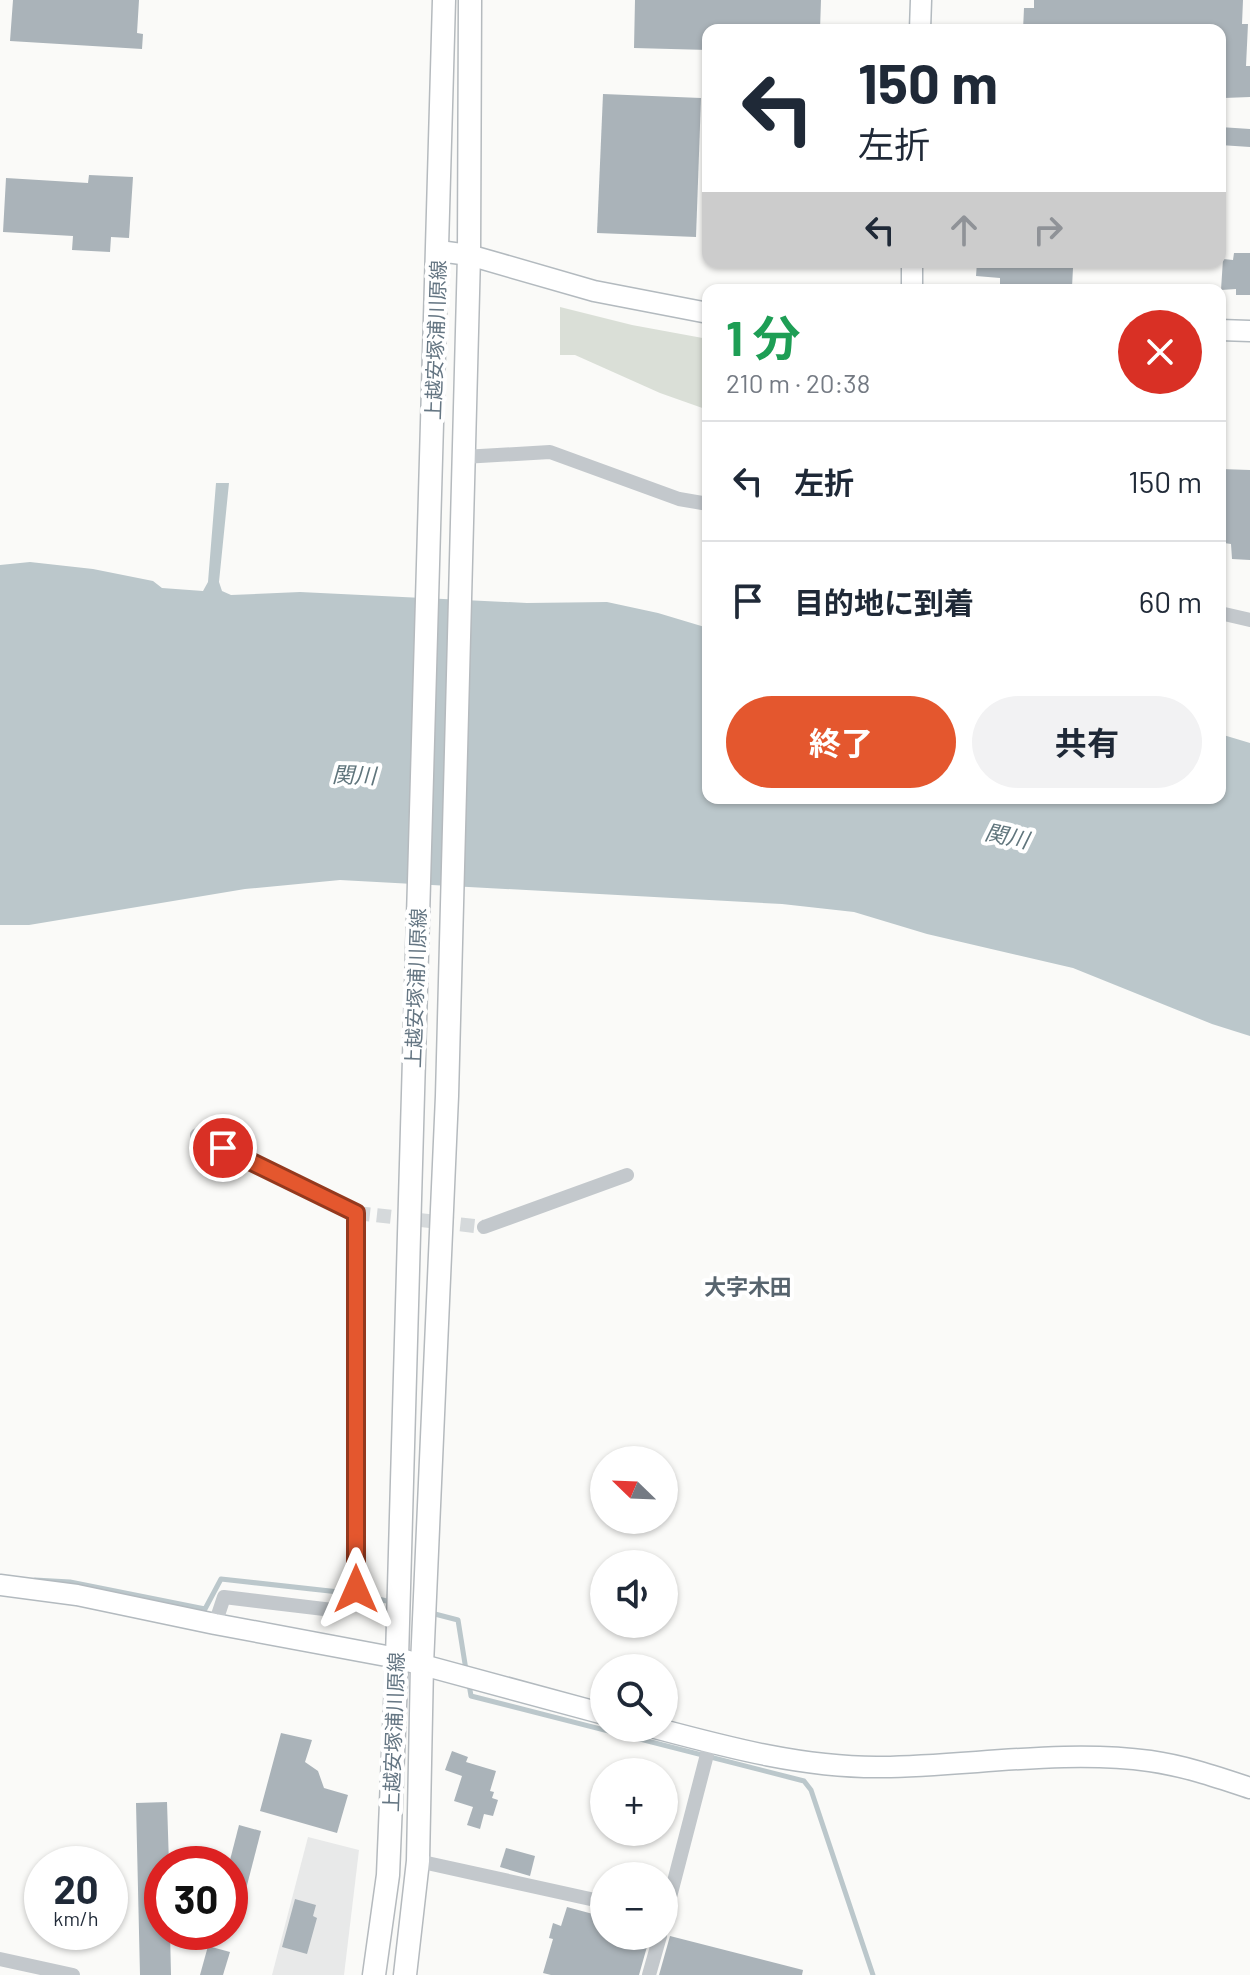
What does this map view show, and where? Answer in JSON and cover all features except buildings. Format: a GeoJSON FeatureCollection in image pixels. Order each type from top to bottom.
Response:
{"type":"FeatureCollection","features":[{"type":"Feature","properties":{"kind":"main road","name":"上越安塚浦川原線"},"geometry":{"type":"LineString","coordinates":[[374,1975],[388,1875],[397,1658],[444,0]]}},
{"type":"Feature","properties":{"kind":"main road","name":"上越安塚浦川原線"},"geometry":{"type":"LineString","coordinates":[[405,1975],[418,1861],[422,1665],[447,1096],[469,255],[470,0]]}},
{"type":"Feature","properties":{"kind":"street"},"geometry":{"type":"LineString","coordinates":[[920,24],[921,0]]}},
{"type":"Feature","properties":{"kind":"street"},"geometry":{"type":"LineString","coordinates":[[439,251],[469,255],[594,291],[702,312]]}},
{"type":"Feature","properties":{"kind":"street"},"geometry":{"type":"LineString","coordinates":[[1226,330],[1250,331]]}},
{"type":"Feature","properties":{"kind":"street"},"geometry":{"type":"LineString","coordinates":[[463,457],[550,452],[679,499],[702,503]]}},
{"type":"Feature","properties":{"kind":"street"},"geometry":{"type":"LineString","coordinates":[[1226,614],[1250,620]]}},
{"type":"Feature","properties":{"kind":"street"},"geometry":{"type":"LineString","coordinates":[[197,1135],[356,1213],[356,1589],[352,1600],[341,1611],[224,1597],[215,1624]]}},
{"type":"Feature","properties":{"kind":"street"},"geometry":{"type":"LineString","coordinates":[[484,1227],[627,1175]]}},
{"type":"Feature","properties":{"kind":"street"},"geometry":{"type":"LineString","coordinates":[[0,1585],[77,1595],[397,1658],[590,1710]]}},
{"type":"Feature","properties":{"kind":"street"},"geometry":{"type":"LineString","coordinates":[[678,1734],[810,1763],[881,1767],[1105,1758],[1149,1761],[1189,1768],[1250,1788]]}},
{"type":"Feature","properties":{"kind":"street"},"geometry":{"type":"LineString","coordinates":[[678,1864],[710,1743]]}},
{"type":"Feature","properties":{"kind":"street"},"geometry":{"type":"LineString","coordinates":[[418,1861],[590,1899]]}},
{"type":"Feature","properties":{"kind":"street"},"geometry":{"type":"LineString","coordinates":[[649,1975],[656,1950]]}},
{"type":"Feature","properties":{"kind":"street"},"geometry":{"type":"LineString","coordinates":[[0,1959],[73,1975]]}},
{"type":"Feature","properties":{"kind":"shaded area"},"geometry":{"type":"Polygon","coordinates":[[[560,307],[702,338],[702,408],[660,393],[575,355],[560,355],[560,307]]]}},
{"type":"Feature","properties":{"kind":"shaded area"},"geometry":{"type":"Polygon","coordinates":[[[308,1837],[359,1850],[344,1975],[272,1975],[308,1837]]]}},
{"type":"Feature","properties":{"kind":"water","name":"関川"},"geometry":{"type":"Polygon","coordinates":[[[216,483],[229,483],[219,582],[222,591],[231,595],[300,592],[527,603],[607,602],[702,626],[702,804],[1226,804],[1226,736],[1250,743],[1250,1036],[1212,1024],[1073,968],[927,934],[854,912],[782,904],[340,880],[245,889],[29,925],[0,925],[0,565],[30,562],[93,569],[153,581],[162,588],[203,591],[208,582],[216,483]]]}},
{"type":"Feature","properties":{"kind":"waterway"},"geometry":{"type":"LineString","coordinates":[[35,1580],[70,1582],[205,1609],[221,1579],[357,1594],[391,1602]]}},
{"type":"Feature","properties":{"kind":"waterway"},"geometry":{"type":"LineString","coordinates":[[431,1613],[458,1620],[466,1670]]}},
{"type":"Feature","properties":{"kind":"waterway"},"geometry":{"type":"LineString","coordinates":[[469,1684],[471,1696],[804,1781],[811,1790],[873,1975]]}},
{"type":"Feature","properties":{"kind":"tunnel"},"geometry":{"type":"LineString","coordinates":[[356,1213],[484,1227]]}},
{"type":"Feature","properties":{"kind":"district","name":"大字木田"},"geometry":{"type":"Point","coordinates":[748,1287]}},
{"type":"Feature","properties":{"kind":"route"},"geometry":{"type":"LineString","coordinates":[[223,1148],[356,1213],[356,1589]]}}]}
